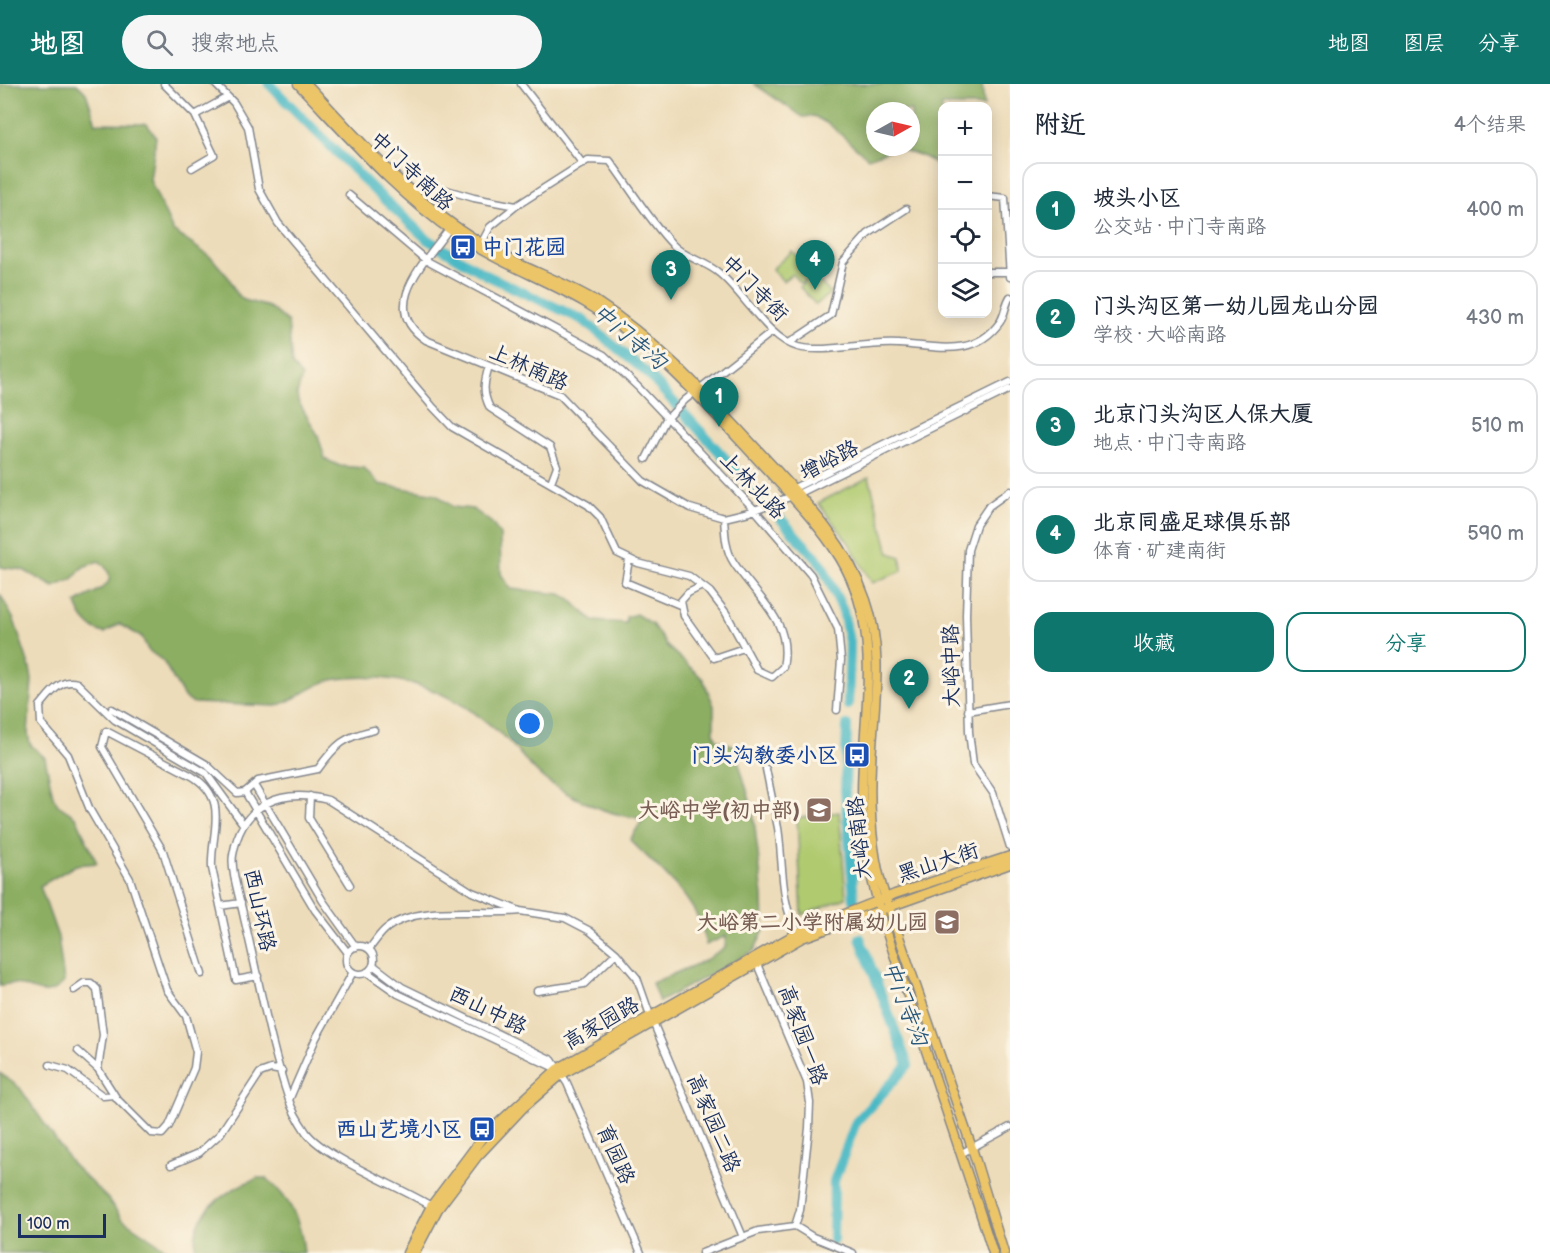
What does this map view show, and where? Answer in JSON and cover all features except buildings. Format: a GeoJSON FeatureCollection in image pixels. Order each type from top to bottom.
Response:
{"type":"FeatureCollection","features":[{"type":"Feature","properties":{"kind":"main road","name":"中门寺南路"},"geometry":{"type":"LineString","coordinates":[[298,84],[448,230],[584,302],[658,356],[697,390],[793,492]]}},
{"type":"Feature","properties":{"kind":"main road","name":"中门寺南路"},"geometry":{"type":"LineString","coordinates":[[307,84],[410,194]]}},
{"type":"Feature","properties":{"kind":"main road","name":"大峪南路"},"geometry":{"type":"LineString","coordinates":[[793,492],[830,531],[850,561],[868,603],[878,669],[871,765],[872,831],[875,859],[887,903],[972,1148],[1004,1253]]}},
{"type":"Feature","properties":{"kind":"main road","name":"大峪南路"},"geometry":{"type":"LineString","coordinates":[[793,492],[839,558],[855,590],[867,633],[870,674],[862,787],[863,822],[878,906],[962,1153],[993,1253]]}},
{"type":"Feature","properties":{"kind":"main road","name":"黑山大街"},"geometry":{"type":"LineString","coordinates":[[887,903],[1010,856]]}},
{"type":"Feature","properties":{"kind":"main road","name":"黑山大街"},"geometry":{"type":"LineString","coordinates":[[878,906],[1010,864]]}},
{"type":"Feature","properties":{"kind":"main road","name":"高家园路"},"geometry":{"type":"LineString","coordinates":[[407,1253],[431,1206],[482,1138],[559,1072],[799,932],[878,906]]}},
{"type":"Feature","properties":{"kind":"main road","name":"高家园路"},"geometry":{"type":"LineString","coordinates":[[651,1019],[802,938],[878,906]]}},
{"type":"Feature","properties":{"kind":"main road","name":"高家园路"},"geometry":{"type":"LineString","coordinates":[[415,1253],[438,1209],[477,1156],[559,1072]]}},
{"type":"Feature","properties":{"kind":"street"},"geometry":{"type":"LineString","coordinates":[[164,84],[195,115],[214,154],[192,168]]}},
{"type":"Feature","properties":{"kind":"street"},"geometry":{"type":"LineString","coordinates":[[214,84],[228,97],[248,127],[259,189],[278,224],[359,322],[452,427],[588,505],[600,517],[617,553],[629,560],[689,576],[702,586],[726,613],[757,670],[772,677],[783,667],[786,640],[766,604],[733,562],[728,548],[724,518],[755,510],[793,492]]}},
{"type":"Feature","properties":{"kind":"street"},"geometry":{"type":"LineString","coordinates":[[480,246],[490,227],[516,206],[583,164],[521,84]]}},
{"type":"Feature","properties":{"kind":"street"},"geometry":{"type":"LineString","coordinates":[[195,115],[228,97]]}},
{"type":"Feature","properties":{"kind":"street","name":"中门寺街"},"geometry":{"type":"LineString","coordinates":[[583,164],[598,159],[609,161],[674,247],[710,265],[727,279],[772,332],[798,347],[878,343],[954,350],[973,343],[995,328],[1002,321],[1010,297]]}},
{"type":"Feature","properties":{"kind":"street"},"geometry":{"type":"LineString","coordinates":[[410,194],[426,184],[474,198],[516,206]]}},
{"type":"Feature","properties":{"kind":"street","name":"上林北路"},"geometry":{"type":"LineString","coordinates":[[349,195],[427,261],[604,355],[755,510],[811,575],[838,629],[841,660],[837,710]]}},
{"type":"Feature","properties":{"kind":"street"},"geometry":{"type":"LineString","coordinates":[[992,196],[1008,198],[1009,275],[992,273]]}},
{"type":"Feature","properties":{"kind":"street"},"geometry":{"type":"LineString","coordinates":[[789,343],[831,315],[843,262],[868,234],[906,209]]}},
{"type":"Feature","properties":{"kind":"street","name":"上林南路"},"geometry":{"type":"LineString","coordinates":[[448,230],[405,292],[404,315],[409,327],[426,340],[560,394],[643,481],[690,508],[724,518]]}},
{"type":"Feature","properties":{"kind":"street"},"geometry":{"type":"LineString","coordinates":[[646,459],[667,419],[685,400],[772,332]]}},
{"type":"Feature","properties":{"kind":"street"},"geometry":{"type":"LineString","coordinates":[[489,366],[483,386],[490,408],[550,447],[556,466],[551,482]]}},
{"type":"Feature","properties":{"kind":"street","name":"增峪路"},"geometry":{"type":"LineString","coordinates":[[793,492],[1010,382]]}},
{"type":"Feature","properties":{"kind":"street","name":"增峪路"},"geometry":{"type":"LineString","coordinates":[[793,492],[1010,389]]}},
{"type":"Feature","properties":{"kind":"street","name":"大峪中路"},"geometry":{"type":"LineString","coordinates":[[1010,491],[989,506],[976,525],[968,550],[966,615],[968,711],[973,764],[993,793],[1010,847]]}},
{"type":"Feature","properties":{"kind":"street"},"geometry":{"type":"LineString","coordinates":[[629,560],[625,582],[680,605],[684,616],[714,658],[744,648]]}},
{"type":"Feature","properties":{"kind":"street"},"geometry":{"type":"LineString","coordinates":[[680,605],[688,593],[702,586]]}},
{"type":"Feature","properties":{"kind":"street"},"geometry":{"type":"LineString","coordinates":[[78,1051],[98,1069],[114,1095],[151,1133],[162,1134],[169,1126],[194,1068],[196,1052],[186,1016],[167,990],[130,879],[90,810],[68,755],[41,723],[40,706],[55,688],[70,681],[77,683],[116,720],[206,772],[243,824]]}},
{"type":"Feature","properties":{"kind":"street"},"geometry":{"type":"LineString","coordinates":[[968,711],[1010,704]]}},
{"type":"Feature","properties":{"kind":"street"},"geometry":{"type":"LineString","coordinates":[[112,709],[206,764],[232,791],[245,792],[258,782],[318,770],[330,752],[345,739],[374,730]]}},
{"type":"Feature","properties":{"kind":"street"},"geometry":{"type":"LineString","coordinates":[[202,974],[163,851],[102,747],[106,731],[192,776],[206,788],[217,819],[211,851],[236,980],[258,976]]}},
{"type":"Feature","properties":{"kind":"street"},"geometry":{"type":"LineString","coordinates":[[766,769],[778,828],[787,906],[793,926],[799,932]]}},
{"type":"Feature","properties":{"kind":"street"},"geometry":{"type":"LineString","coordinates":[[245,792],[315,910],[348,953],[348,965],[353,972],[361,974],[367,972],[373,965],[374,955],[369,949],[356,947],[323,901],[254,785]]}},
{"type":"Feature","properties":{"kind":"street"},"geometry":{"type":"LineString","coordinates":[[310,795],[309,818],[350,885]]}},
{"type":"Feature","properties":{"kind":"street","name":"西山环路"},"geometry":{"type":"LineString","coordinates":[[431,1206],[329,1151],[307,1133],[289,1101],[241,903],[232,856],[243,824],[257,810],[279,796],[310,795],[328,800],[355,816],[381,837],[472,892],[520,911],[565,918],[590,931],[616,953],[637,978],[651,1019]]}},
{"type":"Feature","properties":{"kind":"street"},"geometry":{"type":"LineString","coordinates":[[220,906],[241,903]]}},
{"type":"Feature","properties":{"kind":"street"},"geometry":{"type":"LineString","coordinates":[[369,949],[386,928],[413,916],[520,911]]}},
{"type":"Feature","properties":{"kind":"street"},"geometry":{"type":"LineString","coordinates":[[348,953],[356,947]]}},
{"type":"Feature","properties":{"kind":"street"},"geometry":{"type":"LineString","coordinates":[[537,991],[584,984],[616,953]]}},
{"type":"Feature","properties":{"kind":"street","name":"高家园一路"},"geometry":{"type":"LineString","coordinates":[[757,964],[799,1060],[810,1103],[800,1210],[795,1226]]}},
{"type":"Feature","properties":{"kind":"street","name":"西山中路"},"geometry":{"type":"LineString","coordinates":[[373,965],[402,987],[552,1060],[559,1072]]}},
{"type":"Feature","properties":{"kind":"street"},"geometry":{"type":"LineString","coordinates":[[289,1101],[316,1038],[353,972]]}},
{"type":"Feature","properties":{"kind":"street","name":"西山中路"},"geometry":{"type":"LineString","coordinates":[[367,972],[398,994],[559,1072]]}},
{"type":"Feature","properties":{"kind":"street"},"geometry":{"type":"LineString","coordinates":[[74,990],[84,983],[91,983],[97,988],[103,1035],[98,1069]]}},
{"type":"Feature","properties":{"kind":"street","name":"高家园二路"},"geometry":{"type":"LineString","coordinates":[[651,1019],[743,1237]]}},
{"type":"Feature","properties":{"kind":"street"},"geometry":{"type":"LineString","coordinates":[[50,1065],[68,1070],[103,1096],[114,1095]]}},
{"type":"Feature","properties":{"kind":"street"},"geometry":{"type":"LineString","coordinates":[[171,1165],[199,1153],[220,1134],[260,1073],[270,1069],[282,1071]]}},
{"type":"Feature","properties":{"kind":"street","name":"育园路"},"geometry":{"type":"LineString","coordinates":[[559,1072],[641,1253]]}},
{"type":"Feature","properties":{"kind":"street"},"geometry":{"type":"LineString","coordinates":[[962,1153],[1010,1127]]}},
{"type":"Feature","properties":{"kind":"street"},"geometry":{"type":"LineString","coordinates":[[702,1253],[778,1226],[795,1226],[853,1253]]}},
{"type":"Feature","properties":{"kind":"green space"},"geometry":{"type":"Polygon","coordinates":[[[0,84],[77,84],[86,93],[96,123],[147,124],[156,137],[150,180],[173,231],[212,258],[229,278],[236,293],[244,300],[269,307],[288,322],[292,365],[302,377],[297,394],[298,401],[318,435],[325,459],[340,466],[364,468],[379,484],[436,494],[453,507],[473,509],[492,523],[500,535],[501,574],[511,589],[560,594],[569,598],[593,621],[626,623],[626,617],[636,614],[652,624],[667,646],[703,679],[714,706],[714,733],[717,740],[734,746],[753,811],[763,896],[764,930],[754,951],[659,1002],[652,983],[704,961],[725,947],[726,936],[706,945],[696,914],[687,900],[630,840],[643,819],[601,809],[564,792],[541,776],[503,736],[466,707],[426,688],[405,682],[384,678],[337,679],[321,684],[276,706],[192,703],[184,697],[163,661],[148,650],[142,637],[119,624],[105,633],[100,632],[83,618],[76,603],[108,582],[107,570],[99,561],[83,567],[73,579],[54,587],[23,570],[0,567],[0,84]]]}},
{"type":"Feature","properties":{"kind":"green space"},"geometry":{"type":"Polygon","coordinates":[[[754,84],[982,84],[984,102],[938,102],[938,165],[920,155],[920,102],[866,102],[866,156],[874,156],[868,158],[830,125],[814,116],[803,117],[754,84]]]}},
{"type":"Feature","properties":{"kind":"green space"},"geometry":{"type":"Polygon","coordinates":[[[792,251],[813,274],[801,284],[792,274],[783,281],[772,269],[792,251]]]}},
{"type":"Feature","properties":{"kind":"green space"},"geometry":{"type":"Polygon","coordinates":[[[813,274],[830,293],[816,305],[800,287],[813,274]]]}},
{"type":"Feature","properties":{"kind":"green space"},"geometry":{"type":"Polygon","coordinates":[[[869,477],[889,553],[901,557],[902,571],[872,583],[849,543],[818,503],[869,477]]]}},
{"type":"Feature","properties":{"kind":"green space"},"geometry":{"type":"Polygon","coordinates":[[[0,594],[14,620],[30,668],[32,680],[28,733],[30,744],[45,758],[53,796],[58,805],[76,817],[97,863],[76,865],[40,886],[58,937],[64,982],[48,992],[40,992],[17,984],[0,986],[0,594]]]}},
{"type":"Feature","properties":{"kind":"green space"},"geometry":{"type":"Polygon","coordinates":[[[839,812],[846,898],[802,915],[797,818],[839,812]]]}},
{"type":"Feature","properties":{"kind":"green space"},"geometry":{"type":"Polygon","coordinates":[[[0,1073],[20,1088],[72,1164],[108,1199],[122,1219],[172,1253],[0,1253],[0,1073]]]}},
{"type":"Feature","properties":{"kind":"green space"},"geometry":{"type":"Polygon","coordinates":[[[257,1178],[266,1178],[288,1203],[297,1221],[304,1253],[196,1253],[196,1231],[205,1213],[220,1198],[257,1178]]]}},
{"type":"Feature","properties":{"kind":"waterway","name":"中门寺沟"},"geometry":{"type":"LineString","coordinates":[[269,84],[374,190],[428,240],[488,276],[583,320],[647,373],[821,563],[843,611],[850,647],[848,705]]}},
{"type":"Feature","properties":{"kind":"waterway","name":"中门寺沟"},"geometry":{"type":"LineString","coordinates":[[847,725],[845,790],[854,900]]}},
{"type":"Feature","properties":{"kind":"waterway","name":"中门寺沟"},"geometry":{"type":"LineString","coordinates":[[833,1240],[834,1181],[856,1122],[908,1065],[860,938]]}},
{"type":"Feature","properties":{"kind":"place","name":"中门花园"},"geometry":{"type":"Point","coordinates":[463,247]}},
{"type":"Feature","properties":{"kind":"place","name":"北京同盛足球俱乐部"},"geometry":{"type":"Point","coordinates":[815,290]}},
{"type":"Feature","properties":{"kind":"place","name":"北京门头沟区人保大厦"},"geometry":{"type":"Point","coordinates":[671,300]}},
{"type":"Feature","properties":{"kind":"place","name":"坡头小区"},"geometry":{"type":"Point","coordinates":[719,427]}},
{"type":"Feature","properties":{"kind":"place","name":"门头沟区第一幼儿园龙山分园"},"geometry":{"type":"Point","coordinates":[909,709]}},
{"type":"Feature","properties":{"kind":"place","name":"门头沟教委小区"},"geometry":{"type":"Point","coordinates":[857,755]}},
{"type":"Feature","properties":{"kind":"place","name":"大峪中学(初中部)"},"geometry":{"type":"Point","coordinates":[819,810]}},
{"type":"Feature","properties":{"kind":"place","name":"大峪第二小学附属幼儿园"},"geometry":{"type":"Point","coordinates":[947,922]}},
{"type":"Feature","properties":{"kind":"place","name":"西山艺境小区"},"geometry":{"type":"Point","coordinates":[482,1129]}}]}
